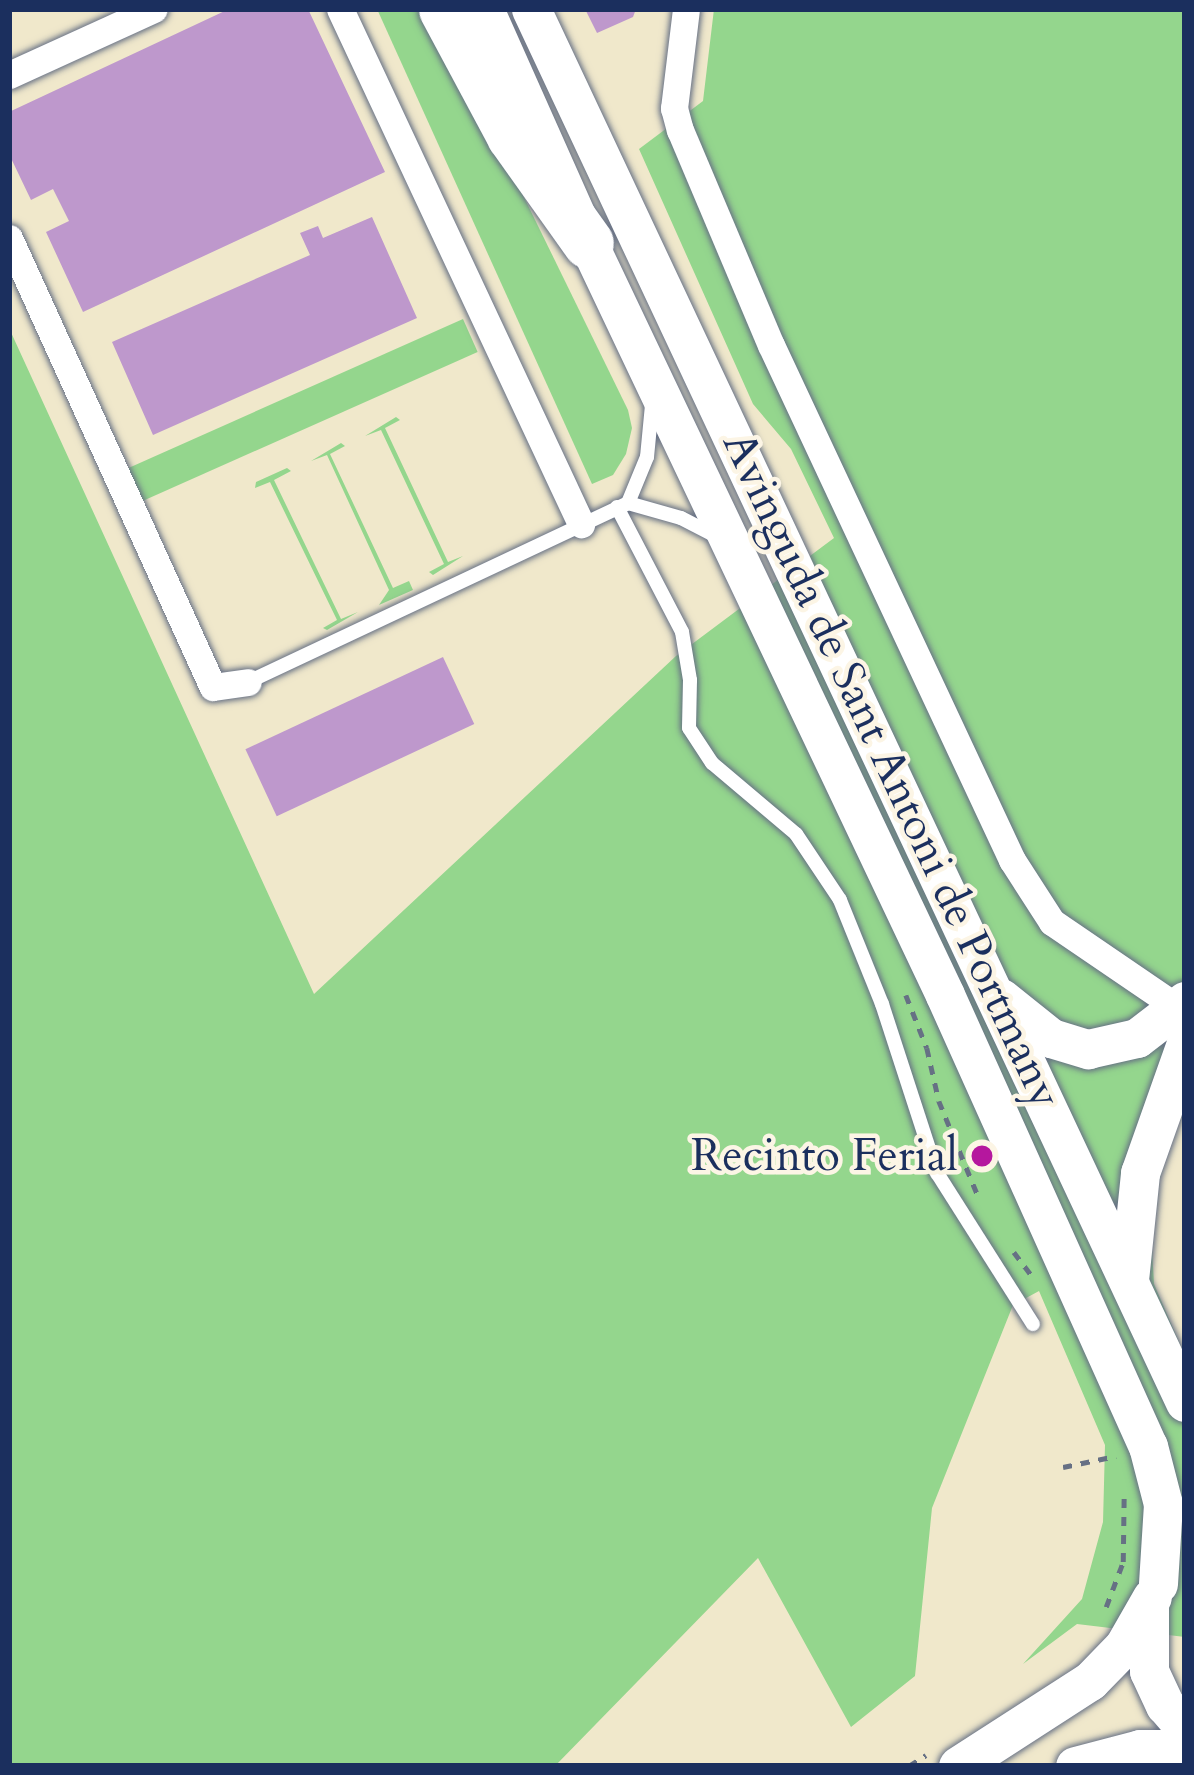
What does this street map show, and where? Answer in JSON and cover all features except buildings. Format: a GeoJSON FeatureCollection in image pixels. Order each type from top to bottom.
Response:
{"type":"FeatureCollection","features":[{"type":"Feature","properties":{"kind":"highway"},"geometry":{"type":"LineString","coordinates":[[443,9],[512,136],[588,243]]}},
{"type":"Feature","properties":{"kind":"main road","name":"Avinguda de Sant Antoni de Portmany"},"geometry":{"type":"LineString","coordinates":[[484,9],[588,243],[736,546],[1148,1447],[1163,1504],[1155,1590],[1145,1633],[1149,1671],[1165,1705],[1185,1728]]}},
{"type":"Feature","properties":{"kind":"main road","name":"Avinguda de Sant Antoni de Portmany"},"geometry":{"type":"LineString","coordinates":[[531,9],[1185,1402]]}},
{"type":"Feature","properties":{"kind":"main road"},"geometry":{"type":"LineString","coordinates":[[988,987],[1051,1038],[1088,1049],[1137,1037],[1183,1018]]}},
{"type":"Feature","properties":{"kind":"main road"},"geometry":{"type":"LineString","coordinates":[[1129,1291],[1140,1173],[1183,1018]]}},
{"type":"Feature","properties":{"kind":"main road"},"geometry":{"type":"LineString","coordinates":[[945,1759],[1090,1681],[1124,1646],[1185,1548]]}},
{"type":"Feature","properties":{"kind":"main road"},"geometry":{"type":"LineString","coordinates":[[1075,1766],[1140,1749],[1185,1749]]}},
{"type":"Feature","properties":{"kind":"street"},"geometry":{"type":"LineString","coordinates":[[9,75],[154,9]]}},
{"type":"Feature","properties":{"kind":"street"},"geometry":{"type":"LineString","coordinates":[[340,9],[581,524]]}},
{"type":"Feature","properties":{"kind":"street"},"geometry":{"type":"LineString","coordinates":[[686,9],[674,108],[680,130],[771,345],[1012,860],[1052,922],[1183,1018]]}},
{"type":"Feature","properties":{"kind":"street"},"geometry":{"type":"LineString","coordinates":[[9,238],[213,687],[248,682]]}},
{"type":"Feature","properties":{"kind":"lane"},"geometry":{"type":"LineString","coordinates":[[622,505],[647,457],[652,369]]}},
{"type":"Feature","properties":{"kind":"lane"},"geometry":{"type":"LineString","coordinates":[[622,505],[682,632],[690,680],[689,728],[712,763],[796,834],[840,900],[883,1004],[937,1172],[1033,1324]]}},
{"type":"Feature","properties":{"kind":"lane"},"geometry":{"type":"LineString","coordinates":[[248,682],[622,505],[681,518],[736,546]]}},
{"type":"Feature","properties":{"kind":"path"},"geometry":{"type":"LineString","coordinates":[[1063,1467],[1115,1456],[1124,1488],[1123,1562],[1102,1617]]}},
{"type":"Feature","properties":{"kind":"path"},"geometry":{"type":"LineString","coordinates":[[909,1766],[945,1759]]}},
{"type":"Feature","properties":{"kind":"green space"},"geometry":{"type":"Polygon","coordinates":[[[377,9],[432,9],[628,410],[632,428],[626,454],[613,475],[592,484],[377,9]]]}},
{"type":"Feature","properties":{"kind":"green space"},"geometry":{"type":"Polygon","coordinates":[[[714,9],[1185,9],[1185,1089],[1150,1213],[1154,1284],[1185,1356],[1185,1637],[1077,1624],[1023,1664],[1082,1599],[1103,1522],[1105,1445],[1039,1291],[1013,1305],[932,1508],[915,1676],[851,1727],[758,1558],[555,1766],[9,1766],[9,328],[314,994],[676,656],[834,538],[791,449],[753,404],[639,149],[703,101],[714,9]]]}},
{"type":"Feature","properties":{"kind":"green space"},"geometry":{"type":"Polygon","coordinates":[[[463,319],[478,352],[141,502],[127,469],[463,319]]]}},
{"type":"Feature","properties":{"kind":"green space"},"geometry":{"type":"Polygon","coordinates":[[[396,417],[400,420],[385,428],[448,562],[463,556],[433,575],[429,572],[444,564],[381,430],[365,436],[396,417]]]}},
{"type":"Feature","properties":{"kind":"green space"},"geometry":{"type":"Polygon","coordinates":[[[341,443],[345,446],[330,454],[393,588],[409,581],[413,590],[379,605],[389,590],[327,455],[311,461],[341,443]]]}},
{"type":"Feature","properties":{"kind":"green space"},"geometry":{"type":"Polygon","coordinates":[[[287,468],[291,471],[274,480],[341,619],[358,612],[327,630],[323,628],[337,620],[270,482],[255,488],[256,482],[287,468]]]}},
{"type":"Feature","properties":{"kind":"place","name":"Recinto Ferial"},"geometry":{"type":"Point","coordinates":[982,1156]}}]}
